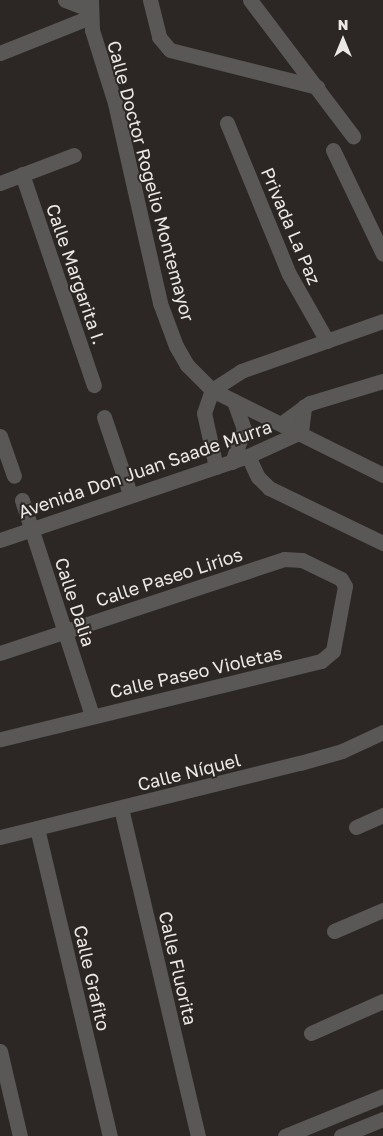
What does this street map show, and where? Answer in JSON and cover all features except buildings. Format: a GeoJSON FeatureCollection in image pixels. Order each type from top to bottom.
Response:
{"type":"FeatureCollection","features":[{"type":"Feature","properties":{"kind":"street"},"geometry":{"type":"LineString","coordinates":[[66,0],[90,9]]}},
{"type":"Feature","properties":{"kind":"street"},"geometry":{"type":"LineString","coordinates":[[150,0],[159,37],[170,50],[317,87]]}},
{"type":"Feature","properties":{"kind":"street"},"geometry":{"type":"LineString","coordinates":[[250,0],[353,136]]}},
{"type":"Feature","properties":{"kind":"street"},"geometry":{"type":"LineString","coordinates":[[0,53],[90,9]]}},
{"type":"Feature","properties":{"kind":"street","name":"Calle Doctor Rogelio Montemayor"},"geometry":{"type":"LineString","coordinates":[[90,9],[115,103],[160,303],[176,346],[193,371],[212,390],[301,432],[383,475]]}},
{"type":"Feature","properties":{"kind":"street","name":"Privada La Paz"},"geometry":{"type":"LineString","coordinates":[[227,124],[288,274],[327,341]]}},
{"type":"Feature","properties":{"kind":"street"},"geometry":{"type":"LineString","coordinates":[[333,150],[383,254]]}},
{"type":"Feature","properties":{"kind":"street"},"geometry":{"type":"LineString","coordinates":[[0,183],[74,155]]}},
{"type":"Feature","properties":{"kind":"street","name":"Calle Margarita I."},"geometry":{"type":"LineString","coordinates":[[22,174],[94,385]]}},
{"type":"Feature","properties":{"kind":"street"},"geometry":{"type":"LineString","coordinates":[[216,467],[204,413],[212,390],[241,371],[383,322]]}},
{"type":"Feature","properties":{"kind":"street"},"geometry":{"type":"LineString","coordinates":[[282,423],[304,406],[383,381]]}},
{"type":"Feature","properties":{"kind":"street"},"geometry":{"type":"LineString","coordinates":[[232,462],[244,429],[234,401]]}},
{"type":"Feature","properties":{"kind":"street"},"geometry":{"type":"LineString","coordinates":[[301,432],[304,406]]}},
{"type":"Feature","properties":{"kind":"street"},"geometry":{"type":"LineString","coordinates":[[104,417],[130,494]]}},
{"type":"Feature","properties":{"kind":"street","name":"Avenida Don Juan Saade Murra"},"geometry":{"type":"LineString","coordinates":[[0,540],[130,494],[232,462],[301,432]]}},
{"type":"Feature","properties":{"kind":"street"},"geometry":{"type":"LineString","coordinates":[[0,436],[14,476]]}},
{"type":"Feature","properties":{"kind":"street"},"geometry":{"type":"LineString","coordinates":[[248,456],[258,477],[270,488],[383,543]]}},
{"type":"Feature","properties":{"kind":"street","name":"Calle Dalia"},"geometry":{"type":"LineString","coordinates":[[22,500],[92,716]]}},
{"type":"Feature","properties":{"kind":"street","name":"Calle Paseo Lirios"},"geometry":{"type":"LineString","coordinates":[[0,653],[290,558],[302,560],[341,579],[346,586]]}},
{"type":"Feature","properties":{"kind":"street","name":"Calle Paseo Violetas"},"geometry":{"type":"LineString","coordinates":[[0,739],[321,662],[333,651],[346,586]]}},
{"type":"Feature","properties":{"kind":"street","name":"Calle Níquel"},"geometry":{"type":"LineString","coordinates":[[0,837],[326,756],[383,732]]}},
{"type":"Feature","properties":{"kind":"street","name":"Calle Fluorita"},"geometry":{"type":"LineString","coordinates":[[121,808],[198,1136]]}},
{"type":"Feature","properties":{"kind":"street"},"geometry":{"type":"LineString","coordinates":[[356,827],[383,815]]}},
{"type":"Feature","properties":{"kind":"street","name":"Calle Grafito"},"geometry":{"type":"LineString","coordinates":[[37,828],[110,1136]]}},
{"type":"Feature","properties":{"kind":"street"},"geometry":{"type":"LineString","coordinates":[[334,931],[383,910]]}},
{"type":"Feature","properties":{"kind":"street"},"geometry":{"type":"LineString","coordinates":[[311,1033],[383,1001]]}},
{"type":"Feature","properties":{"kind":"street"},"geometry":{"type":"LineString","coordinates":[[0,1051],[20,1136]]}},
{"type":"Feature","properties":{"kind":"street"},"geometry":{"type":"LineString","coordinates":[[285,1136],[383,1096]]}},
{"type":"Feature","properties":{"kind":"street"},"geometry":{"type":"LineString","coordinates":[[341,1136],[383,1119]]}}]}
